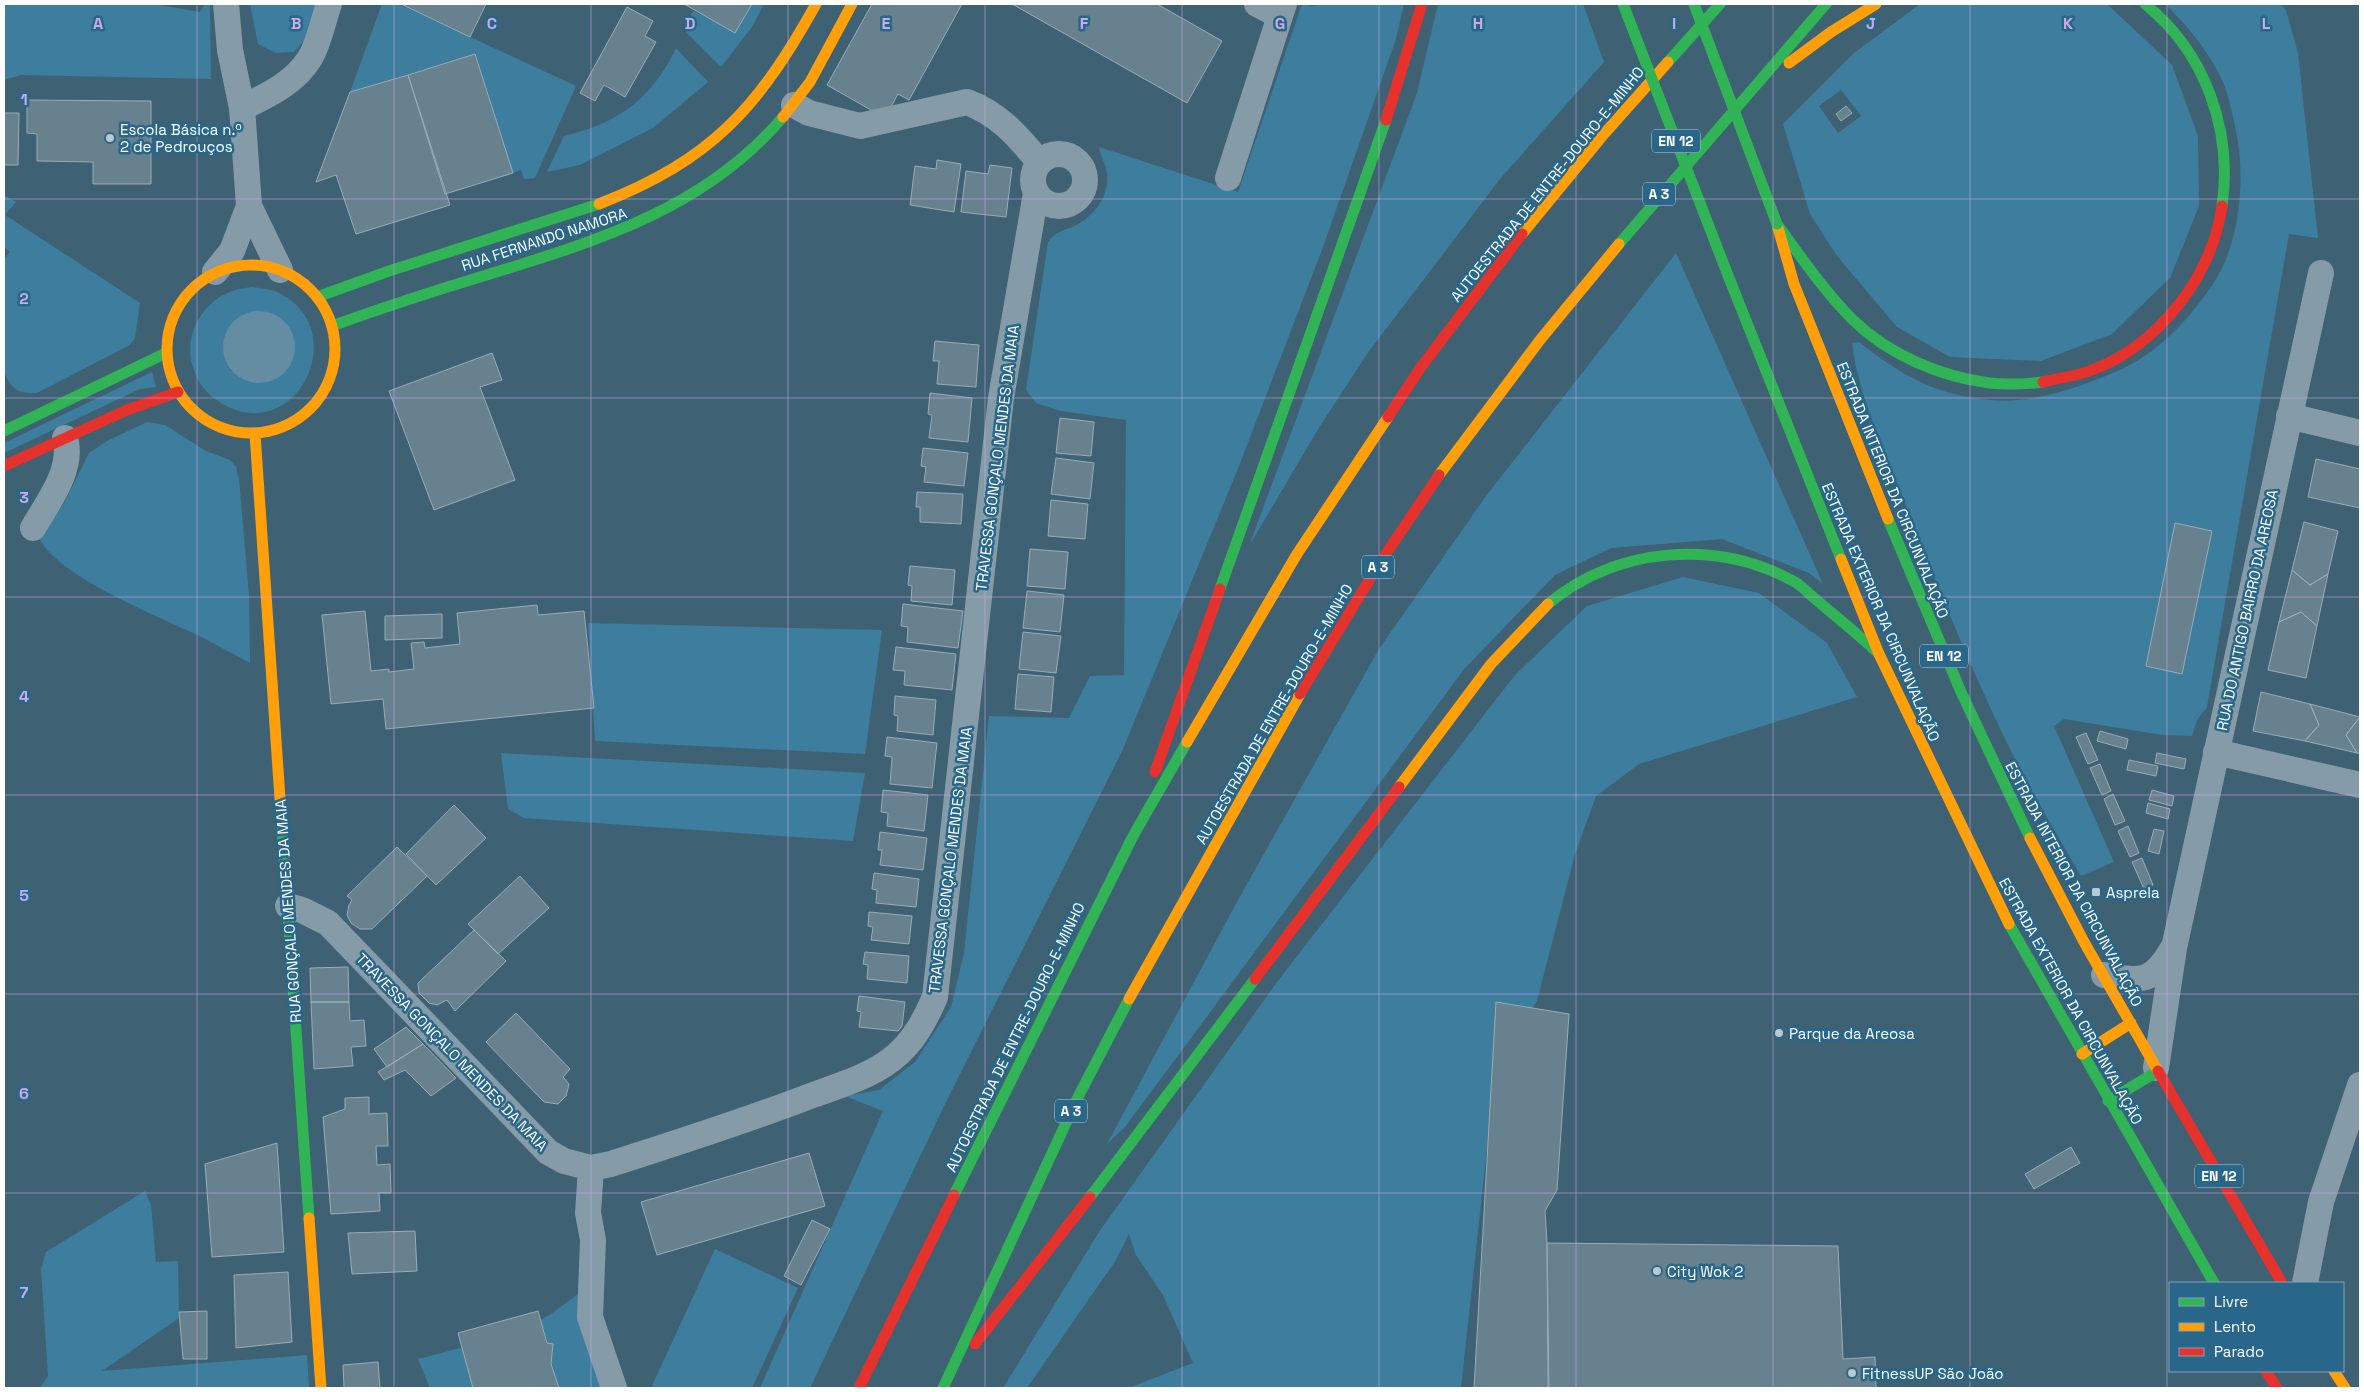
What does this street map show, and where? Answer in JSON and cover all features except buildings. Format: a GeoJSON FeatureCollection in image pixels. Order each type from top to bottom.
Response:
{"type":"FeatureCollection","features":[{"type":"Feature","properties":{"kind":"main road","name":"RUA FERNANDO NAMORA"},"geometry":{"type":"LineString","coordinates":[[317,297],[367,277],[580,212],[616,199],[692,159],[724,132],[760,93],[791,50],[816,4]]}},
{"type":"Feature","properties":{"kind":"main road","name":"RUA FERNANDO NAMORA"},"geometry":{"type":"LineString","coordinates":[[332,326],[378,309],[588,243],[629,228],[669,208],[729,170],[763,140],[794,105],[852,4]]}},
{"type":"Feature","properties":{"kind":"main road"},"geometry":{"type":"LineString","coordinates":[[1133,836],[1400,80],[1422,4]]}},
{"type":"Feature","properties":{"kind":"main road","name":"ESTRADA EXTERIOR DA CIRCUNVALAÇÃO"},"geometry":{"type":"LineString","coordinates":[[1623,4],[1729,278],[1880,654],[1943,791],[2015,938],[2213,1282]]}},
{"type":"Feature","properties":{"kind":"main road","name":"ESTRADA INTERIOR DA CIRCUNVALAÇÃO"},"geometry":{"type":"LineString","coordinates":[[1694,4],[1777,224],[1794,284],[1942,651],[2024,826],[2104,975],[2281,1282]]}},
{"type":"Feature","properties":{"kind":"main road","name":"AUTOESTRADA DE ENTRE-DOURO-E-MINHO"},"geometry":{"type":"LineString","coordinates":[[859,1388],[1040,1019],[1133,836],[1297,554],[1422,367],[1514,244],[1604,134],[1720,4]]}},
{"type":"Feature","properties":{"kind":"main road","name":"AUTOESTRADA DE ENTRE-DOURO-E-MINHO"},"geometry":{"type":"LineString","coordinates":[[946,1384],[1081,1090],[1275,736],[1354,605],[1450,458],[1572,298],[1662,191],[1826,4]]}},
{"type":"Feature","properties":{"kind":"main road"},"geometry":{"type":"LineString","coordinates":[[1750,92],[1831,32],[1876,4]]}},
{"type":"Feature","properties":{"kind":"main road"},"geometry":{"type":"LineString","coordinates":[[1777,224],[1818,280],[1851,318],[1886,346],[1917,364],[1949,376],[1980,383],[2008,385],[2037,384],[2063,379],[2116,359],[2141,343],[2164,323],[2183,303],[2198,279],[2209,258],[2218,229],[2225,176],[2224,148],[2220,123],[2209,90],[2198,66],[2179,35],[2145,4]]}},
{"type":"Feature","properties":{"kind":"main road"},"geometry":{"type":"LineString","coordinates":[[258,265],[280,270],[294,276],[317,297],[326,311],[332,326],[336,351],[331,376],[320,399],[302,416],[280,428],[255,434],[233,432],[211,424],[193,410],[178,392],[170,374],[166,353],[168,335],[173,317],[183,299],[197,284],[215,272],[236,267],[258,265]]}},
{"type":"Feature","properties":{"kind":"main road"},"geometry":{"type":"LineString","coordinates":[[4,432],[166,353]]}},
{"type":"Feature","properties":{"kind":"main road"},"geometry":{"type":"LineString","coordinates":[[4,466],[127,410],[178,392]]}},
{"type":"Feature","properties":{"kind":"main road","name":"RUA GONÇALO MENDES DA MAIA"},"geometry":{"type":"LineString","coordinates":[[255,434],[321,1388]]}},
{"type":"Feature","properties":{"kind":"main road"},"geometry":{"type":"LineString","coordinates":[[946,1384],[1136,1138],[1491,664],[1521,630],[1570,587],[1593,574],[1628,561],[1661,555],[1684,554],[1725,558],[1758,566],[1793,581],[1841,618],[1880,654]]}},
{"type":"Feature","properties":{"kind":"main road"},"geometry":{"type":"LineString","coordinates":[[2082,1054],[2131,1023]]}},
{"type":"Feature","properties":{"kind":"main road"},"geometry":{"type":"LineString","coordinates":[[2108,1101],[2157,1069]]}},
{"type":"Feature","properties":{"kind":"main road"},"geometry":{"type":"LineString","coordinates":[[2267,1372],[2276,1388]]}},
{"type":"Feature","properties":{"kind":"main road"},"geometry":{"type":"LineString","coordinates":[[2335,1372],[2345,1388]]}},
{"type":"Feature","properties":{"kind":"street"},"geometry":{"type":"LineString","coordinates":[[215,272],[236,245],[248,206],[242,108],[230,50],[226,4]]}},
{"type":"Feature","properties":{"kind":"street"},"geometry":{"type":"LineString","coordinates":[[242,108],[277,89],[296,75],[310,58],[329,4]]}},
{"type":"Feature","properties":{"kind":"street"},"geometry":{"type":"LineString","coordinates":[[1228,178],[1282,10],[1257,4]]}},
{"type":"Feature","properties":{"kind":"street"},"geometry":{"type":"LineString","coordinates":[[794,105],[809,114],[860,126],[967,102],[983,108],[998,117],[1039,162],[1046,156],[1063,154],[1078,162],[1085,178],[1081,194],[1067,205],[1049,205],[1036,193]]}},
{"type":"Feature","properties":{"kind":"street","name":"TRAVESSA GONÇALO MENDES DA MAIA"},"geometry":{"type":"LineString","coordinates":[[288,906],[302,910],[328,923],[548,1152],[564,1161],[591,1168],[611,1164],[751,1119],[872,1072],[893,1059],[910,1041],[925,1020],[935,997],[1002,398],[1036,193],[1032,177],[1039,162]]}},
{"type":"Feature","properties":{"kind":"street"},"geometry":{"type":"LineString","coordinates":[[248,206],[280,270]]}},
{"type":"Feature","properties":{"kind":"street","name":"RUA DO ANTIGO BAIRRO DA AREOSA"},"geometry":{"type":"LineString","coordinates":[[2157,1069],[2174,948],[2321,273]]}},
{"type":"Feature","properties":{"kind":"street"},"geometry":{"type":"LineString","coordinates":[[2289,416],[2360,432]]}},
{"type":"Feature","properties":{"kind":"street"},"geometry":{"type":"LineString","coordinates":[[33,528],[62,476],[67,447],[65,438]]}},
{"type":"Feature","properties":{"kind":"street"},"geometry":{"type":"LineString","coordinates":[[2216,752],[2360,785]]}},
{"type":"Feature","properties":{"kind":"street","name":"RUA DO ANTIGO BAIRRO DA AREOSA"},"geometry":{"type":"LineString","coordinates":[[2104,975],[2136,980],[2148,978],[2163,966],[2174,948]]}},
{"type":"Feature","properties":{"kind":"street"},"geometry":{"type":"LineString","coordinates":[[2306,1282],[2321,1202],[2360,1085]]}},
{"type":"Feature","properties":{"kind":"street"},"geometry":{"type":"LineString","coordinates":[[591,1168],[588,1213],[593,1240],[590,1317],[614,1388]]}},
{"type":"Feature","properties":{"kind":"shaded area"},"geometry":{"type":"Polygon","coordinates":[[[4,4],[154,4],[200,12],[205,4],[210,4],[211,79],[21,75],[4,80],[4,4]]]}},
{"type":"Feature","properties":{"kind":"shaded area"},"geometry":{"type":"Polygon","coordinates":[[[250,4],[318,4],[308,36],[294,52],[276,53],[258,44],[250,4]]]}},
{"type":"Feature","properties":{"kind":"shaded area"},"geometry":{"type":"Polygon","coordinates":[[[382,4],[399,4],[576,86],[535,178],[524,179],[521,170],[513,173],[475,54],[350,92],[382,4]]]}},
{"type":"Feature","properties":{"kind":"shaded area"},"geometry":{"type":"Polygon","coordinates":[[[750,4],[764,4],[752,27],[721,67],[683,29],[693,11],[736,31],[750,4]]]}},
{"type":"Feature","properties":{"kind":"shaded area"},"geometry":{"type":"Polygon","coordinates":[[[1302,4],[1314,6],[1318,4],[1404,4],[1396,39],[1323,247],[1239,466],[1123,749],[944,1106],[810,1388],[760,1388],[883,1111],[845,1096],[879,1090],[915,1062],[951,1007],[964,953],[989,716],[1069,718],[1090,676],[1124,675],[1126,420],[1061,411],[1036,403],[1026,390],[1048,242],[1057,233],[1074,226],[1088,217],[1103,197],[1106,189],[1107,173],[1099,147],[1238,192],[1302,4]]]}},
{"type":"Feature","properties":{"kind":"shaded area"},"geometry":{"type":"Polygon","coordinates":[[[1438,4],[1583,4],[1604,62],[1500,179],[1367,354],[1320,426],[1249,546],[1417,93],[1438,4]]]}},
{"type":"Feature","properties":{"kind":"shaded area"},"geometry":{"type":"Polygon","coordinates":[[[1920,4],[2108,5],[2172,65],[2198,136],[2199,206],[2170,278],[2112,334],[2041,361],[1950,357],[1897,327],[1837,256],[1810,214],[1783,124],[1854,53],[1920,4]],[[1841,90],[1819,106],[1838,133],[1861,116],[1841,90]]]}},
{"type":"Feature","properties":{"kind":"shaded area"},"geometry":{"type":"Polygon","coordinates":[[[2165,4],[2280,4],[2286,10],[2298,53],[2318,238],[2289,234],[2207,707],[2197,720],[2192,736],[2162,735],[2064,719],[2054,726],[2114,862],[2081,876],[2043,811],[2004,738],[1958,634],[1865,400],[1852,343],[1859,342],[1904,373],[1941,390],[1973,398],[2007,401],[2023,400],[2055,393],[2090,382],[2131,365],[2146,355],[2182,324],[2208,291],[2228,254],[2240,199],[2240,161],[2232,112],[2221,78],[2207,53],[2180,19],[2165,4]]]}},
{"type":"Feature","properties":{"kind":"shaded area"},"geometry":{"type":"Polygon","coordinates":[[[676,48],[708,82],[653,128],[580,165],[547,172],[564,136],[600,124],[631,107],[656,82],[676,48]]]}},
{"type":"Feature","properties":{"kind":"shaded area"},"geometry":{"type":"Polygon","coordinates":[[[4,195],[16,202],[5,215],[140,303],[135,338],[130,345],[37,393],[24,393],[16,389],[9,382],[4,371],[4,259],[10,252],[4,246],[4,195]]]}},
{"type":"Feature","properties":{"kind":"shaded area"},"geometry":{"type":"Polygon","coordinates":[[[1676,253],[1823,584],[1809,573],[1722,539],[1611,548],[1555,575],[1465,668],[1125,1127],[1107,1144],[1238,900],[1379,649],[1486,496],[1676,253]]]}},
{"type":"Feature","properties":{"kind":"shaded area"},"geometry":{"type":"Polygon","coordinates":[[[252,287],[275,291],[298,307],[311,328],[314,352],[308,374],[296,394],[277,408],[254,413],[228,407],[208,393],[195,373],[190,349],[196,325],[209,305],[230,292],[252,287]],[[251,312],[240,317],[231,325],[230,369],[239,377],[250,382],[291,331],[278,318],[251,312]]]}},
{"type":"Feature","properties":{"kind":"shaded area"},"geometry":{"type":"Polygon","coordinates":[[[259,311],[279,317],[289,327],[295,347],[289,367],[279,377],[259,383],[239,377],[229,367],[223,347],[229,327],[239,317],[259,311]]]}},
{"type":"Feature","properties":{"kind":"shaded area"},"geometry":{"type":"Polygon","coordinates":[[[152,372],[156,387],[140,389],[4,453],[4,443],[152,372]]]}},
{"type":"Feature","properties":{"kind":"shaded area"},"geometry":{"type":"Polygon","coordinates":[[[147,422],[165,425],[206,451],[230,460],[236,467],[239,479],[249,595],[250,663],[200,636],[108,593],[86,580],[65,566],[49,552],[39,538],[64,503],[89,453],[107,441],[147,422]]]}},
{"type":"Feature","properties":{"kind":"shaded area"},"geometry":{"type":"Polygon","coordinates":[[[1683,577],[1759,593],[1827,643],[1857,697],[1639,764],[1596,796],[1575,854],[1537,1001],[1496,1065],[1461,1388],[1128,1388],[1193,1363],[1163,1295],[1136,1255],[1129,1234],[1116,1260],[1027,1388],[1003,1388],[1099,1232],[1277,982],[1515,675],[1587,606],[1683,577]]]}},
{"type":"Feature","properties":{"kind":"shaded area"},"geometry":{"type":"Polygon","coordinates":[[[588,623],[882,630],[865,754],[595,741],[588,623]]]}},
{"type":"Feature","properties":{"kind":"shaded area"},"geometry":{"type":"Polygon","coordinates":[[[501,753],[865,773],[853,841],[524,818],[508,809],[501,753]]]}},
{"type":"Feature","properties":{"kind":"shaded area"},"geometry":{"type":"Polygon","coordinates":[[[145,1191],[151,1205],[156,1262],[178,1261],[179,1318],[102,1371],[307,1355],[309,1388],[40,1388],[48,1376],[41,1269],[46,1252],[145,1191]]]}},
{"type":"Feature","properties":{"kind":"shaded area"},"geometry":{"type":"Polygon","coordinates":[[[715,1249],[798,1288],[752,1388],[651,1388],[715,1249]]]}},
{"type":"Feature","properties":{"kind":"shaded area"},"geometry":{"type":"Polygon","coordinates":[[[582,1291],[609,1388],[430,1388],[418,1359],[518,1333],[551,1314],[582,1291]]]}},
{"type":"Feature","properties":{"kind":"traffic: fast"},"geometry":{"type":"LineString","coordinates":[[1623,4],[1729,278]]}},
{"type":"Feature","properties":{"kind":"traffic: fast"},"geometry":{"type":"LineString","coordinates":[[1694,4],[1777,224]]}},
{"type":"Feature","properties":{"kind":"traffic: fast"},"geometry":{"type":"LineString","coordinates":[[1668,62],[1720,4]]}},
{"type":"Feature","properties":{"kind":"traffic: fast"},"geometry":{"type":"LineString","coordinates":[[1619,244],[1826,4]]}},
{"type":"Feature","properties":{"kind":"traffic: fast"},"geometry":{"type":"LineString","coordinates":[[2145,4],[2166,23],[2184,45],[2199,69],[2210,94],[2218,121],[2223,149],[2222,206]]}},
{"type":"Feature","properties":{"kind":"traffic: fast"},"geometry":{"type":"LineString","coordinates":[[332,326],[571,248],[649,217],[685,198],[720,175],[753,148],[783,117]]}},
{"type":"Feature","properties":{"kind":"traffic: fast"},"geometry":{"type":"LineString","coordinates":[[1220,589],[1386,120]]}},
{"type":"Feature","properties":{"kind":"traffic: fast"},"geometry":{"type":"LineString","coordinates":[[317,297],[389,271],[599,204]]}},
{"type":"Feature","properties":{"kind":"traffic: fast"},"geometry":{"type":"LineString","coordinates":[[1777,224],[1813,274],[1842,309],[1867,333],[1899,354],[1935,370],[1972,380],[2003,384],[2043,382]]}},
{"type":"Feature","properties":{"kind":"traffic: fast"},"geometry":{"type":"LineString","coordinates":[[1729,278],[1841,559]]}},
{"type":"Feature","properties":{"kind":"traffic: fast"},"geometry":{"type":"LineString","coordinates":[[4,431],[166,353]]}},
{"type":"Feature","properties":{"kind":"traffic: fast"},"geometry":{"type":"LineString","coordinates":[[1888,519],[1961,692],[2030,838]]}},
{"type":"Feature","properties":{"kind":"traffic: fast"},"geometry":{"type":"LineString","coordinates":[[1548,604],[1575,585],[1605,570],[1636,560],[1668,555],[1700,555],[1733,559],[1765,568],[1798,584],[1879,654]]}},
{"type":"Feature","properties":{"kind":"traffic: fast"},"geometry":{"type":"LineString","coordinates":[[954,1195],[1133,836],[1187,742]]}},
{"type":"Feature","properties":{"kind":"traffic: fast"},"geometry":{"type":"LineString","coordinates":[[281,813],[309,1218]]}},
{"type":"Feature","properties":{"kind":"traffic: fast"},"geometry":{"type":"LineString","coordinates":[[2009,924],[2213,1282]]}},
{"type":"Feature","properties":{"kind":"traffic: fast"},"geometry":{"type":"LineString","coordinates":[[1090,1197],[1255,979]]}},
{"type":"Feature","properties":{"kind":"traffic: fast"},"geometry":{"type":"LineString","coordinates":[[943,1388],[1079,1095],[1129,999]]}},
{"type":"Feature","properties":{"kind":"traffic: fast"},"geometry":{"type":"LineString","coordinates":[[2108,1101],[2158,1071]]}},
{"type":"Feature","properties":{"kind":"traffic: slow"},"geometry":{"type":"LineString","coordinates":[[599,204],[638,187],[672,169],[702,149],[728,127],[774,73],[816,4]]}},
{"type":"Feature","properties":{"kind":"traffic: slow"},"geometry":{"type":"LineString","coordinates":[[783,117],[810,82],[852,4]]}},
{"type":"Feature","properties":{"kind":"traffic: slow"},"geometry":{"type":"LineString","coordinates":[[1789,63],[1831,32],[1876,4]]}},
{"type":"Feature","properties":{"kind":"traffic: slow"},"geometry":{"type":"LineString","coordinates":[[1522,234],[1604,134],[1668,62]]}},
{"type":"Feature","properties":{"kind":"traffic: slow"},"geometry":{"type":"LineString","coordinates":[[1778,228],[1794,284],[1888,519]]}},
{"type":"Feature","properties":{"kind":"traffic: slow"},"geometry":{"type":"LineString","coordinates":[[1439,475],[1540,340],[1619,244]]}},
{"type":"Feature","properties":{"kind":"traffic: slow"},"geometry":{"type":"LineString","coordinates":[[243,265],[259,265],[291,275],[316,296],[329,317],[335,349],[329,381],[321,396],[304,414],[283,427],[259,433],[243,433],[219,427],[204,419],[181,396],[173,381],[167,357],[167,341],[173,317],[181,302],[204,279],[219,271],[243,265]]}},
{"type":"Feature","properties":{"kind":"traffic: slow"},"geometry":{"type":"LineString","coordinates":[[1187,742],[1297,554],[1388,417]]}},
{"type":"Feature","properties":{"kind":"traffic: slow"},"geometry":{"type":"LineString","coordinates":[[255,434],[281,813]]}},
{"type":"Feature","properties":{"kind":"traffic: slow"},"geometry":{"type":"LineString","coordinates":[[1841,559],[1879,654],[2009,924]]}},
{"type":"Feature","properties":{"kind":"traffic: slow"},"geometry":{"type":"LineString","coordinates":[[1399,787],[1491,664],[1548,604]]}},
{"type":"Feature","properties":{"kind":"traffic: slow"},"geometry":{"type":"LineString","coordinates":[[1129,999],[1300,694]]}},
{"type":"Feature","properties":{"kind":"traffic: slow"},"geometry":{"type":"LineString","coordinates":[[2030,838],[2084,942],[2158,1071]]}},
{"type":"Feature","properties":{"kind":"traffic: slow"},"geometry":{"type":"LineString","coordinates":[[2082,1054],[2131,1023]]}},
{"type":"Feature","properties":{"kind":"traffic: slow"},"geometry":{"type":"LineString","coordinates":[[309,1218],[321,1388]]}},
{"type":"Feature","properties":{"kind":"traffic: slow"},"geometry":{"type":"LineString","coordinates":[[2335,1372],[2345,1388]]}},
{"type":"Feature","properties":{"kind":"traffic: jam"},"geometry":{"type":"LineString","coordinates":[[1386,120],[1422,4]]}},
{"type":"Feature","properties":{"kind":"traffic: jam"},"geometry":{"type":"LineString","coordinates":[[2043,382],[2086,372],[2116,359],[2139,344],[2160,326],[2194,282],[2207,258],[2222,206]]}},
{"type":"Feature","properties":{"kind":"traffic: jam"},"geometry":{"type":"LineString","coordinates":[[1388,417],[1421,367],[1522,234]]}},
{"type":"Feature","properties":{"kind":"traffic: jam"},"geometry":{"type":"LineString","coordinates":[[4,466],[127,410],[178,392]]}},
{"type":"Feature","properties":{"kind":"traffic: jam"},"geometry":{"type":"LineString","coordinates":[[1300,694],[1379,564],[1439,475]]}},
{"type":"Feature","properties":{"kind":"traffic: jam"},"geometry":{"type":"LineString","coordinates":[[1155,772],[1220,589]]}},
{"type":"Feature","properties":{"kind":"traffic: jam"},"geometry":{"type":"LineString","coordinates":[[1255,979],[1399,787]]}},
{"type":"Feature","properties":{"kind":"traffic: jam"},"geometry":{"type":"LineString","coordinates":[[2158,1071],[2281,1282]]}},
{"type":"Feature","properties":{"kind":"traffic: jam"},"geometry":{"type":"LineString","coordinates":[[859,1388],[954,1195]]}},
{"type":"Feature","properties":{"kind":"traffic: jam"},"geometry":{"type":"LineString","coordinates":[[975,1344],[1090,1197]]}},
{"type":"Feature","properties":{"kind":"traffic: jam"},"geometry":{"type":"LineString","coordinates":[[2267,1372],[2277,1388]]}},
{"type":"Feature","properties":{"kind":"place","name":"Escola Básica n.º 2 de Pedrouços"},"geometry":{"type":"Point","coordinates":[110,138]}},
{"type":"Feature","properties":{"kind":"place","name":"Asprela"},"geometry":{"type":"Point","coordinates":[2096,892]}},
{"type":"Feature","properties":{"kind":"place","name":"Parque da Areosa"},"geometry":{"type":"Point","coordinates":[1779,1033]}},
{"type":"Feature","properties":{"kind":"place","name":"City Wok 2"},"geometry":{"type":"Point","coordinates":[1657,1271]}},
{"type":"Feature","properties":{"kind":"place","name":"FitnessUP São João"},"geometry":{"type":"Point","coordinates":[1852,1373]}}]}
